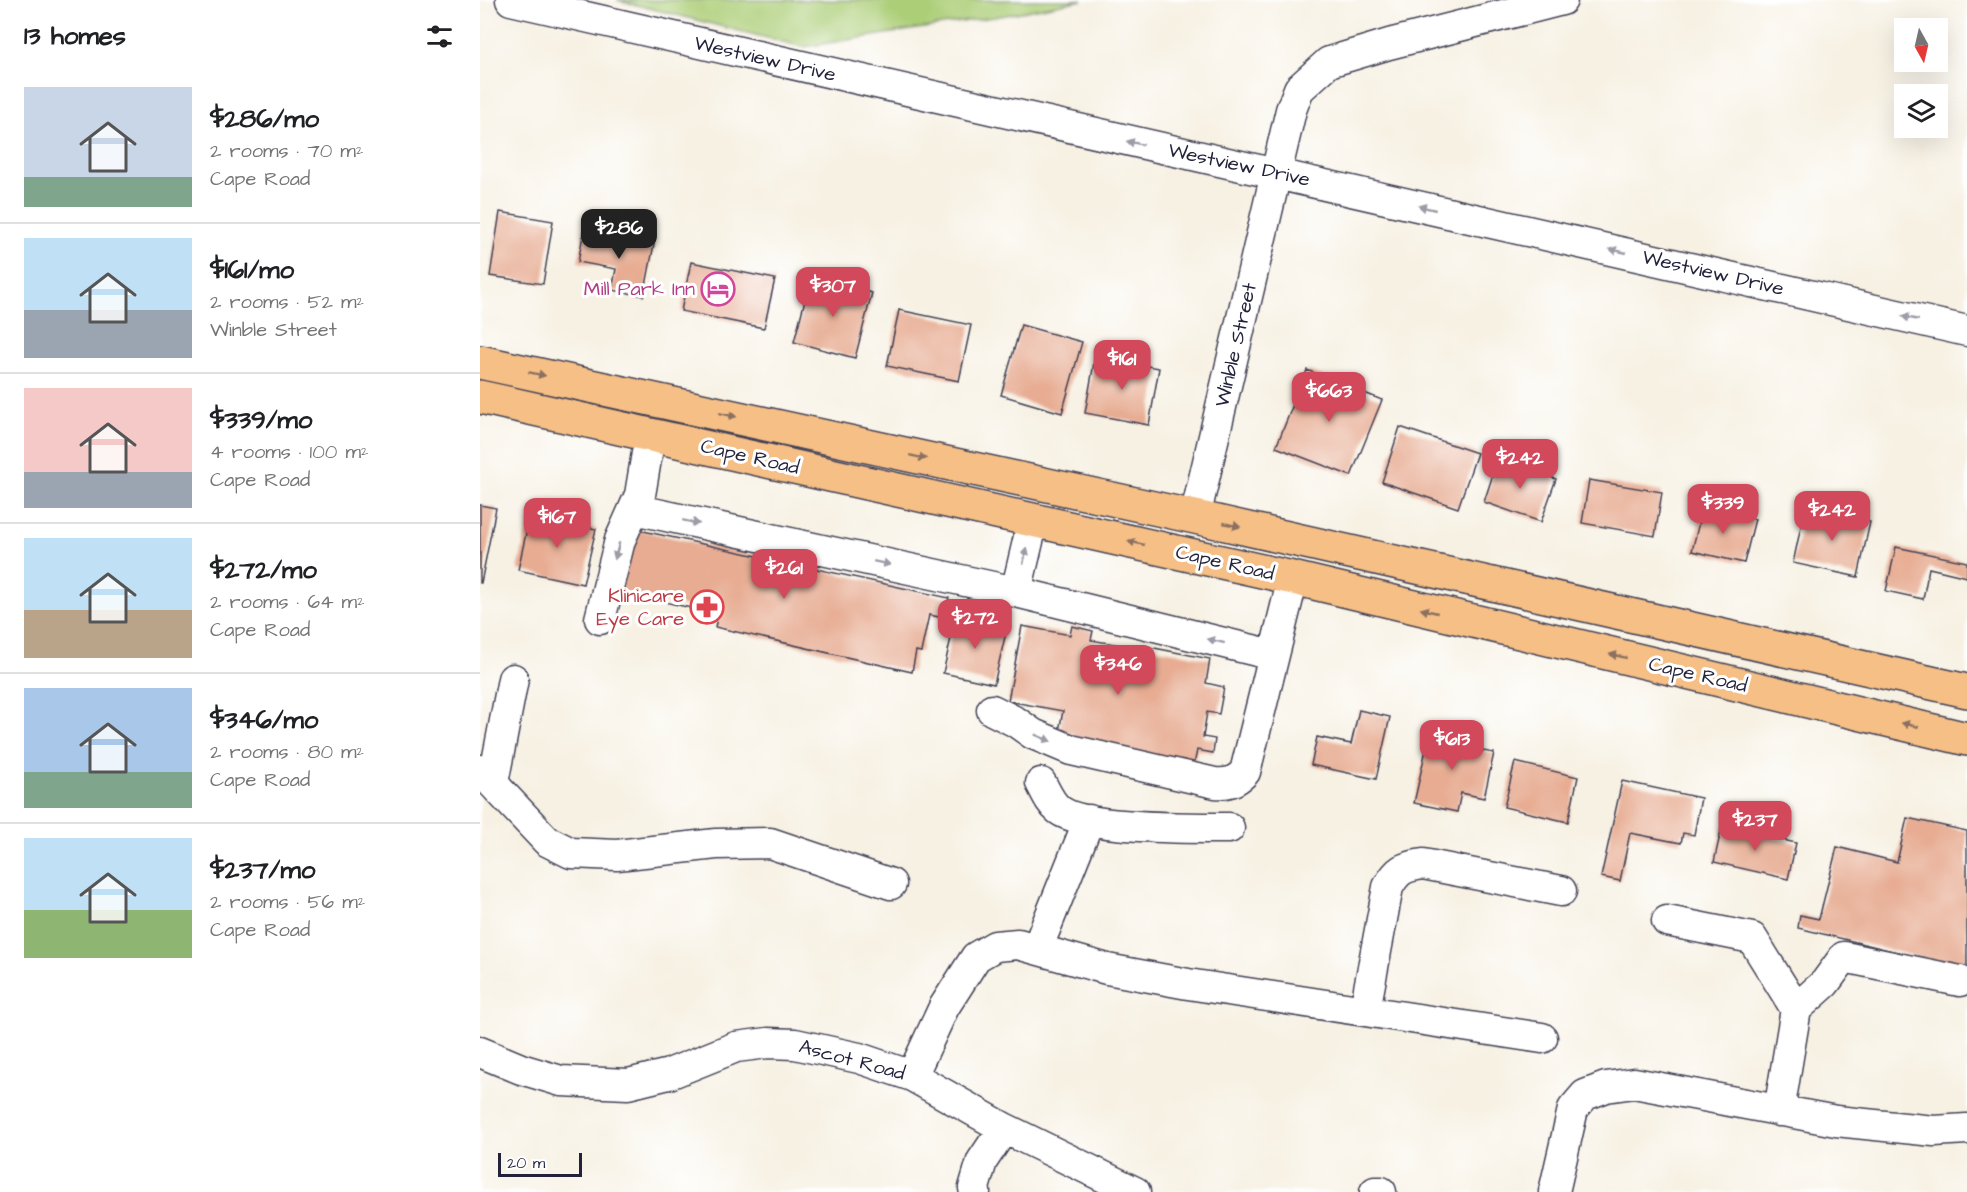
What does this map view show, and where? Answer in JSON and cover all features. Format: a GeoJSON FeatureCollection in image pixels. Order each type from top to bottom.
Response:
{"type":"FeatureCollection","features":[{"type":"Feature","properties":{"kind":"main road","name":"Cape Road"},"geometry":{"type":"LineString","coordinates":[[480,362],[1195,517],[1967,691]]}},
{"type":"Feature","properties":{"kind":"main road","name":"Cape Road"},"geometry":{"type":"LineString","coordinates":[[480,397],[1293,578],[1967,739]]}},
{"type":"Feature","properties":{"kind":"street","name":"Westview Drive"},"geometry":{"type":"LineString","coordinates":[[511,0],[1967,331]]}},
{"type":"Feature","properties":{"kind":"street","name":"Winble Street"},"geometry":{"type":"LineString","coordinates":[[1195,517],[1291,110],[1299,88],[1329,62],[1389,44],[1562,0]]}},
{"type":"Feature","properties":{"kind":"street"},"geometry":{"type":"LineString","coordinates":[[600,619],[620,540],[640,495],[650,435]]}},
{"type":"Feature","properties":{"kind":"street"},"geometry":{"type":"LineString","coordinates":[[634,509],[1016,592],[1273,655]]}},
{"type":"Feature","properties":{"kind":"street"},"geometry":{"type":"LineString","coordinates":[[1016,592],[1033,520]]}},
{"type":"Feature","properties":{"kind":"street"},"geometry":{"type":"LineString","coordinates":[[992,710],[1033,734],[1071,750],[1215,783],[1237,780],[1245,772],[1293,578]]}},
{"type":"Feature","properties":{"kind":"street"},"geometry":{"type":"LineString","coordinates":[[513,679],[486,777],[547,841],[571,853],[616,855],[716,844],[770,843],[891,884]]}},
{"type":"Feature","properties":{"kind":"street"},"geometry":{"type":"LineString","coordinates":[[1041,783],[1049,800],[1060,811],[1089,820],[1149,826],[1229,828]]}},
{"type":"Feature","properties":{"kind":"street"},"geometry":{"type":"LineString","coordinates":[[1037,949],[1089,820]]}},
{"type":"Feature","properties":{"kind":"street"},"geometry":{"type":"LineString","coordinates":[[1365,1010],[1388,887],[1394,877],[1405,867],[1423,864],[1562,891]]}},
{"type":"Feature","properties":{"kind":"street"},"geometry":{"type":"LineString","coordinates":[[1667,921],[1752,938],[1796,1009]]}},
{"type":"Feature","properties":{"kind":"street"},"geometry":{"type":"LineString","coordinates":[[912,1076],[944,1007],[976,957],[995,946],[1018,944],[1107,969],[1188,984],[1542,1038]]}},
{"type":"Feature","properties":{"kind":"street"},"geometry":{"type":"LineString","coordinates":[[1779,1111],[1796,1009],[1825,983],[1844,957],[1960,981]]}},
{"type":"Feature","properties":{"kind":"street","name":"Ascot Road"},"geometry":{"type":"LineString","coordinates":[[480,1052],[521,1069],[561,1081],[628,1084],[669,1074],[736,1047],[768,1043],[795,1044],[859,1058],[912,1076],[1004,1128],[1135,1192]]}},
{"type":"Feature","properties":{"kind":"street"},"geometry":{"type":"LineString","coordinates":[[1554,1192],[1573,1109],[1585,1095],[1606,1087],[1634,1083],[1836,1121],[1934,1131],[1967,1129]]}},
{"type":"Feature","properties":{"kind":"street"},"geometry":{"type":"LineString","coordinates":[[975,1192],[974,1188],[982,1161],[1004,1128]]}},
{"type":"Feature","properties":{"kind":"street"},"geometry":{"type":"LineString","coordinates":[[1375,1192],[1380,1192]]}},
{"type":"Feature","properties":{"kind":"green space"},"geometry":{"type":"Polygon","coordinates":[[[617,0],[1082,0],[1006,15],[803,47],[617,0]]]}},
{"type":"Feature","properties":{"kind":"building"},"geometry":{"type":"Polygon","coordinates":[[[500,212],[553,221],[543,284],[490,276],[500,212]]]}},
{"type":"Feature","properties":{"kind":"building"},"geometry":{"type":"Polygon","coordinates":[[[584,230],[654,244],[644,296],[612,290],[616,269],[578,262],[584,230]]]}},
{"type":"Feature","properties":{"kind":"building"},"geometry":{"type":"Polygon","coordinates":[[[691,262],[775,279],[764,328],[681,311],[691,262]]]}},
{"type":"Feature","properties":{"kind":"building"},"geometry":{"type":"Polygon","coordinates":[[[811,277],[872,293],[855,358],[794,342],[811,277]]]}},
{"type":"Feature","properties":{"kind":"building"},"geometry":{"type":"Polygon","coordinates":[[[899,310],[971,325],[959,381],[887,366],[899,310]]]}},
{"type":"Feature","properties":{"kind":"building"},"geometry":{"type":"Polygon","coordinates":[[[1021,325],[1082,342],[1062,413],[1001,395],[1021,325]]]}},
{"type":"Feature","properties":{"kind":"building"},"geometry":{"type":"Polygon","coordinates":[[[1095,357],[1159,368],[1149,425],[1085,413],[1095,357]]]}},
{"type":"Feature","properties":{"kind":"building"},"geometry":{"type":"Polygon","coordinates":[[[1307,370],[1382,400],[1351,476],[1276,447],[1307,370]]]}},
{"type":"Feature","properties":{"kind":"building"},"geometry":{"type":"Polygon","coordinates":[[[1400,427],[1477,453],[1458,508],[1382,482],[1400,427]]]}},
{"type":"Feature","properties":{"kind":"building"},"geometry":{"type":"Polygon","coordinates":[[[1498,459],[1556,479],[1541,522],[1484,502],[1498,459]]]}},
{"type":"Feature","properties":{"kind":"building"},"geometry":{"type":"Polygon","coordinates":[[[1589,480],[1662,492],[1655,536],[1582,523],[1589,480]]]}},
{"type":"Feature","properties":{"kind":"building"},"geometry":{"type":"Polygon","coordinates":[[[480,505],[496,508],[481,583],[480,583],[480,505]]]}},
{"type":"Feature","properties":{"kind":"building"},"geometry":{"type":"Polygon","coordinates":[[[1703,506],[1755,519],[1744,563],[1692,551],[1703,506]]]}},
{"type":"Feature","properties":{"kind":"building"},"geometry":{"type":"Polygon","coordinates":[[[1805,508],[1870,522],[1858,577],[1793,563],[1805,508]]]}},
{"type":"Feature","properties":{"kind":"building"},"geometry":{"type":"Polygon","coordinates":[[[530,515],[596,529],[583,584],[518,570],[530,515]]]}},
{"type":"Feature","properties":{"kind":"building"},"geometry":{"type":"Polygon","coordinates":[[[634,529],[949,598],[944,618],[929,615],[921,652],[916,651],[912,672],[715,627],[718,614],[620,592],[634,529]]]}},
{"type":"Feature","properties":{"kind":"building"},"geometry":{"type":"Polygon","coordinates":[[[1896,547],[1967,562],[1967,577],[1929,568],[1923,599],[1886,591],[1896,547]]]}},
{"type":"Feature","properties":{"kind":"building"},"geometry":{"type":"Polygon","coordinates":[[[956,616],[1007,628],[994,684],[943,673],[956,616]]]}},
{"type":"Feature","properties":{"kind":"building"},"geometry":{"type":"Polygon","coordinates":[[[1022,626],[1070,635],[1072,626],[1093,631],[1091,640],[1126,646],[1123,661],[1140,664],[1144,646],[1210,659],[1206,683],[1224,687],[1219,714],[1207,712],[1203,737],[1215,739],[1213,753],[1197,750],[1193,770],[1072,747],[1075,734],[1059,731],[1063,711],[1008,701],[1022,626]]]}},
{"type":"Feature","properties":{"kind":"building"},"geometry":{"type":"Polygon","coordinates":[[[1359,710],[1390,717],[1376,779],[1311,765],[1317,737],[1351,744],[1359,710]]]}},
{"type":"Feature","properties":{"kind":"building"},"geometry":{"type":"Polygon","coordinates":[[[1431,727],[1466,734],[1463,747],[1494,753],[1484,798],[1461,793],[1457,812],[1414,803],[1431,727]]]}},
{"type":"Feature","properties":{"kind":"building"},"geometry":{"type":"Polygon","coordinates":[[[1515,762],[1578,777],[1568,822],[1504,807],[1515,762]]]}},
{"type":"Feature","properties":{"kind":"building"},"geometry":{"type":"Polygon","coordinates":[[[1622,781],[1701,798],[1694,835],[1683,833],[1681,843],[1630,833],[1620,881],[1601,877],[1622,781]]]}},
{"type":"Feature","properties":{"kind":"building"},"geometry":{"type":"Polygon","coordinates":[[[1907,818],[1967,831],[1967,969],[1798,928],[1800,915],[1819,919],[1837,847],[1897,862],[1907,818]]]}},
{"type":"Feature","properties":{"kind":"building"},"geometry":{"type":"Polygon","coordinates":[[[1722,826],[1796,843],[1788,879],[1714,862],[1722,826]]]}},
{"type":"Feature","properties":{"kind":"place","name":"Mill Park Inn"},"geometry":{"type":"Point","coordinates":[718,289]}},
{"type":"Feature","properties":{"kind":"place","name":"Klinicare Eye Care"},"geometry":{"type":"Point","coordinates":[707,607]}}]}
